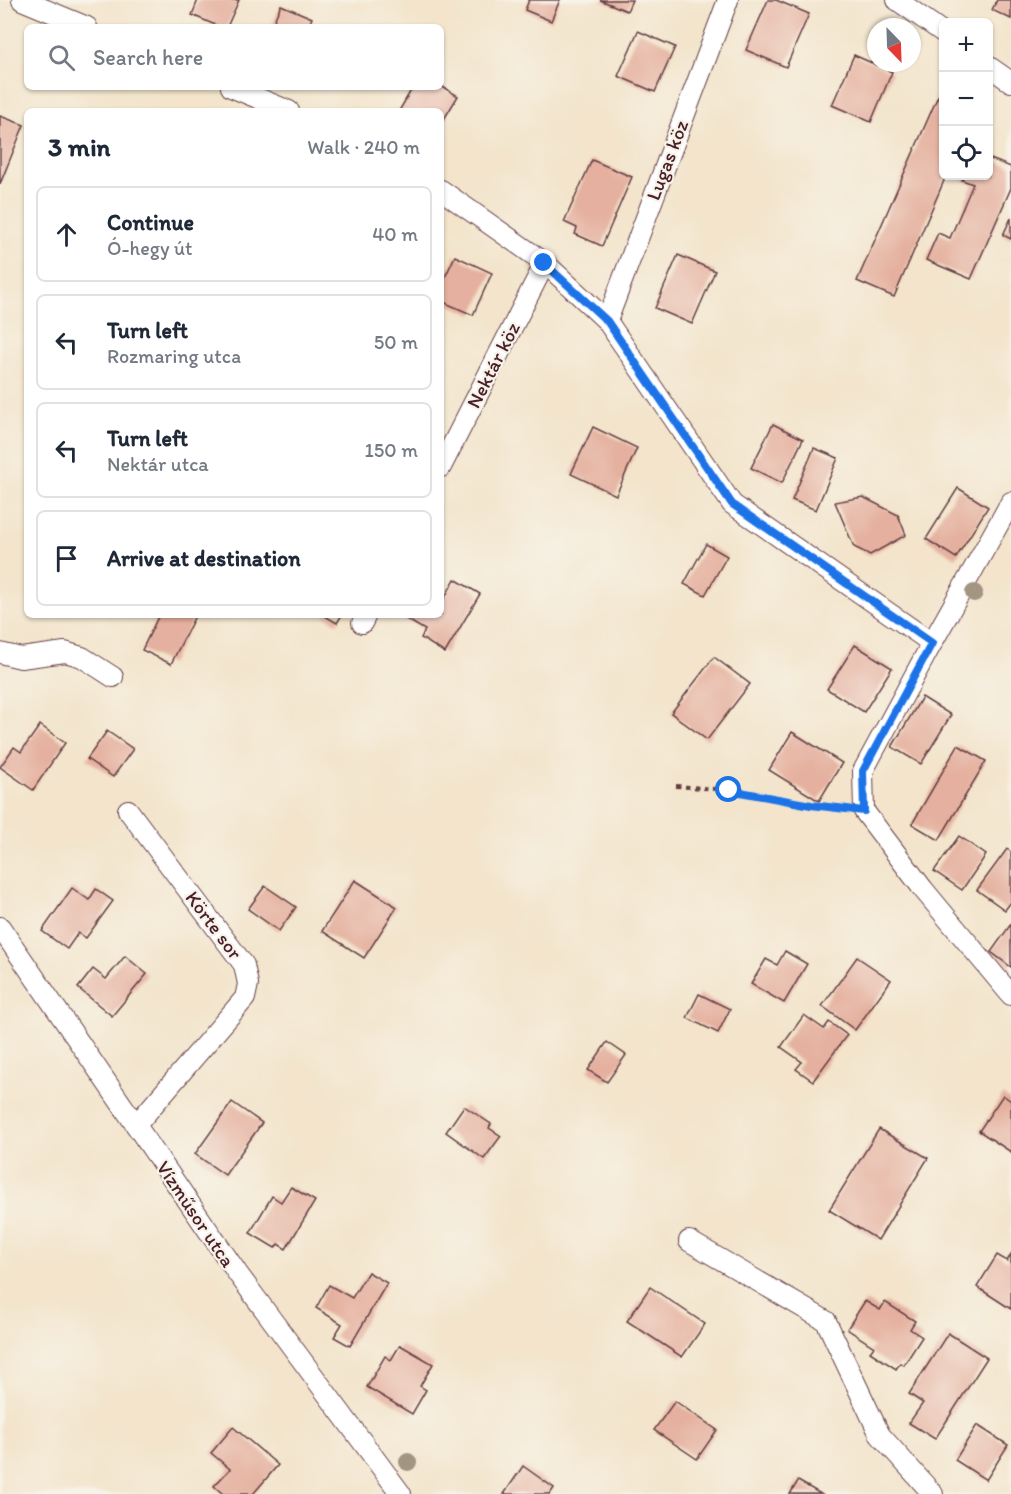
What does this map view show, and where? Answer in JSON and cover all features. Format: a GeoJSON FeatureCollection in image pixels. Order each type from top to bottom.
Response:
{"type":"FeatureCollection","features":[{"type":"Feature","properties":{"kind":"street"},"geometry":{"type":"LineString","coordinates":[[22,0],[80,24]]}},
{"type":"Feature","properties":{"kind":"street","name":"Lugas köz"},"geometry":{"type":"LineString","coordinates":[[607,321],[728,0]]}},
{"type":"Feature","properties":{"kind":"street"},"geometry":{"type":"LineString","coordinates":[[897,0],[939,29]]}},
{"type":"Feature","properties":{"kind":"street"},"geometry":{"type":"LineString","coordinates":[[993,69],[1011,82]]}},
{"type":"Feature","properties":{"kind":"street"},"geometry":{"type":"LineString","coordinates":[[238,90],[282,108]]}},
{"type":"Feature","properties":{"kind":"street"},"geometry":{"type":"LineString","coordinates":[[444,192],[544,263],[607,321],[732,504],[932,643]]}},
{"type":"Feature","properties":{"kind":"street","name":"Nektár köz"},"geometry":{"type":"LineString","coordinates":[[444,461],[544,263]]}},
{"type":"Feature","properties":{"kind":"street"},"geometry":{"type":"LineString","coordinates":[[1011,502],[863,771],[864,811],[923,889],[1011,995]]}},
{"type":"Feature","properties":{"kind":"street"},"geometry":{"type":"LineString","coordinates":[[0,653],[21,658],[65,652],[82,657],[113,677]]}},
{"type":"Feature","properties":{"kind":"street","name":"Körte sor"},"geometry":{"type":"LineString","coordinates":[[128,810],[244,965],[248,984],[245,998],[136,1125]]}},
{"type":"Feature","properties":{"kind":"street","name":"Vízműsor utca"},"geometry":{"type":"LineString","coordinates":[[0,927],[238,1274],[402,1494]]}},
{"type":"Feature","properties":{"kind":"street"},"geometry":{"type":"LineString","coordinates":[[689,1241],[826,1321],[880,1435],[933,1494]]}},
{"type":"Feature","properties":{"kind":"path"},"geometry":{"type":"LineString","coordinates":[[676,786],[729,790],[811,805],[864,811]]}},
{"type":"Feature","properties":{"kind":"building"},"geometry":{"type":"Polygon","coordinates":[[[198,0],[239,0],[228,24],[213,24],[192,15],[198,0]]]}},
{"type":"Feature","properties":{"kind":"building"},"geometry":{"type":"Polygon","coordinates":[[[529,0],[560,0],[551,21],[525,10],[529,0]]]}},
{"type":"Feature","properties":{"kind":"building"},"geometry":{"type":"Polygon","coordinates":[[[600,0],[632,0],[627,11],[600,0]]]}},
{"type":"Feature","properties":{"kind":"building"},"geometry":{"type":"Polygon","coordinates":[[[768,0],[776,0],[809,14],[786,67],[746,50],[768,0]]]}},
{"type":"Feature","properties":{"kind":"building"},"geometry":{"type":"Polygon","coordinates":[[[997,0],[1011,0],[1011,19],[992,10],[997,0]]]}},
{"type":"Feature","properties":{"kind":"building"},"geometry":{"type":"Polygon","coordinates":[[[281,5],[312,18],[309,24],[272,24],[281,5]]]}},
{"type":"Feature","properties":{"kind":"building"},"geometry":{"type":"Polygon","coordinates":[[[638,31],[675,47],[655,92],[618,76],[638,31]]]}},
{"type":"Feature","properties":{"kind":"building"},"geometry":{"type":"Polygon","coordinates":[[[854,55],[867,61],[867,72],[892,72],[871,122],[832,105],[854,55]]]}},
{"type":"Feature","properties":{"kind":"building"},"geometry":{"type":"Polygon","coordinates":[[[444,88],[458,96],[444,119],[444,108],[401,108],[411,90],[444,90],[444,88]]]}},
{"type":"Feature","properties":{"kind":"building"},"geometry":{"type":"Polygon","coordinates":[[[939,96],[939,180],[944,180],[894,297],[857,281],[939,96]]]}},
{"type":"Feature","properties":{"kind":"building"},"geometry":{"type":"Polygon","coordinates":[[[0,116],[24,125],[0,184],[0,116]]]}},
{"type":"Feature","properties":{"kind":"building"},"geometry":{"type":"Polygon","coordinates":[[[592,160],[632,177],[602,246],[575,234],[577,228],[564,222],[592,160]]]}},
{"type":"Feature","properties":{"kind":"building"},"geometry":{"type":"Polygon","coordinates":[[[993,160],[1011,167],[1011,188],[971,279],[926,260],[938,233],[950,238],[973,184],[962,180],[993,180],[993,160]]]}},
{"type":"Feature","properties":{"kind":"building"},"geometry":{"type":"Polygon","coordinates":[[[1011,218],[1011,239],[1003,235],[1011,218]]]}},
{"type":"Feature","properties":{"kind":"building"},"geometry":{"type":"Polygon","coordinates":[[[678,255],[715,271],[692,324],[655,308],[678,255]]]}},
{"type":"Feature","properties":{"kind":"building"},"geometry":{"type":"Polygon","coordinates":[[[455,256],[492,273],[473,315],[444,302],[444,280],[455,256]]]}},
{"type":"Feature","properties":{"kind":"building"},"geometry":{"type":"Polygon","coordinates":[[[773,424],[803,439],[782,483],[751,468],[773,424]]]}},
{"type":"Feature","properties":{"kind":"building"},"geometry":{"type":"Polygon","coordinates":[[[593,427],[637,448],[616,495],[571,474],[593,427]]]}},
{"type":"Feature","properties":{"kind":"building"},"geometry":{"type":"Polygon","coordinates":[[[814,448],[838,458],[816,510],[792,500],[814,448]]]}},
{"type":"Feature","properties":{"kind":"building"},"geometry":{"type":"Polygon","coordinates":[[[958,488],[988,507],[956,558],[926,539],[958,488]]]}},
{"type":"Feature","properties":{"kind":"building"},"geometry":{"type":"Polygon","coordinates":[[[863,497],[898,515],[906,535],[870,555],[854,547],[835,502],[863,497]]]}},
{"type":"Feature","properties":{"kind":"building"},"geometry":{"type":"Polygon","coordinates":[[[706,544],[727,556],[705,595],[684,584],[706,544]]]}},
{"type":"Feature","properties":{"kind":"building"},"geometry":{"type":"Polygon","coordinates":[[[455,579],[480,594],[445,653],[421,638],[425,630],[406,619],[444,618],[444,599],[455,579]]]}},
{"type":"Feature","properties":{"kind":"building"},"geometry":{"type":"Polygon","coordinates":[[[158,618],[194,618],[171,664],[142,650],[158,618]]]}},
{"type":"Feature","properties":{"kind":"building"},"geometry":{"type":"Polygon","coordinates":[[[328,618],[340,618],[337,623],[328,618]]]}},
{"type":"Feature","properties":{"kind":"building"},"geometry":{"type":"Polygon","coordinates":[[[855,645],[892,668],[864,712],[827,689],[855,645]]]}},
{"type":"Feature","properties":{"kind":"building"},"geometry":{"type":"Polygon","coordinates":[[[714,657],[750,684],[707,740],[671,713],[714,657]]]}},
{"type":"Feature","properties":{"kind":"building"},"geometry":{"type":"Polygon","coordinates":[[[922,697],[951,715],[921,764],[892,747],[922,697]]]}},
{"type":"Feature","properties":{"kind":"building"},"geometry":{"type":"Polygon","coordinates":[[[40,725],[65,743],[33,790],[0,767],[14,747],[21,752],[40,725]]]}},
{"type":"Feature","properties":{"kind":"building"},"geometry":{"type":"Polygon","coordinates":[[[107,731],[133,749],[113,777],[87,759],[107,731]]]}},
{"type":"Feature","properties":{"kind":"building"},"geometry":{"type":"Polygon","coordinates":[[[792,732],[842,763],[819,801],[769,770],[792,732]]]}},
{"type":"Feature","properties":{"kind":"building"},"geometry":{"type":"Polygon","coordinates":[[[958,745],[986,761],[939,840],[912,824],[958,745]]]}},
{"type":"Feature","properties":{"kind":"building"},"geometry":{"type":"Polygon","coordinates":[[[959,836],[986,855],[962,890],[934,871],[959,836]]]}},
{"type":"Feature","properties":{"kind":"building"},"geometry":{"type":"Polygon","coordinates":[[[1007,849],[1011,852],[1011,902],[1005,910],[977,890],[1007,849]]]}},
{"type":"Feature","properties":{"kind":"building"},"geometry":{"type":"Polygon","coordinates":[[[355,880],[397,907],[364,958],[322,931],[355,880]]]}},
{"type":"Feature","properties":{"kind":"building"},"geometry":{"type":"Polygon","coordinates":[[[265,886],[296,907],[279,931],[248,909],[265,886]]]}},
{"type":"Feature","properties":{"kind":"building"},"geometry":{"type":"Polygon","coordinates":[[[72,888],[89,900],[96,889],[113,901],[86,938],[78,933],[67,949],[42,931],[72,888]]]}},
{"type":"Feature","properties":{"kind":"building"},"geometry":{"type":"Polygon","coordinates":[[[1011,924],[1011,967],[991,952],[1011,924]]]}},
{"type":"Feature","properties":{"kind":"building"},"geometry":{"type":"Polygon","coordinates":[[[785,951],[807,964],[784,1003],[751,984],[766,959],[777,965],[785,951]]]}},
{"type":"Feature","properties":{"kind":"building"},"geometry":{"type":"Polygon","coordinates":[[[125,956],[147,974],[112,1016],[78,988],[93,969],[106,979],[125,956]]]}},
{"type":"Feature","properties":{"kind":"building"},"geometry":{"type":"Polygon","coordinates":[[[857,957],[891,980],[855,1030],[822,1006],[857,957]]]}},
{"type":"Feature","properties":{"kind":"building"},"geometry":{"type":"Polygon","coordinates":[[[699,994],[730,1009],[718,1033],[687,1018],[699,994]]]}},
{"type":"Feature","properties":{"kind":"building"},"geometry":{"type":"Polygon","coordinates":[[[804,1015],[824,1029],[829,1022],[847,1035],[813,1081],[796,1069],[802,1062],[781,1047],[804,1015]]]}},
{"type":"Feature","properties":{"kind":"building"},"geometry":{"type":"Polygon","coordinates":[[[607,1042],[626,1055],[607,1082],[588,1070],[607,1042]]]}},
{"type":"Feature","properties":{"kind":"building"},"geometry":{"type":"Polygon","coordinates":[[[1003,1095],[1011,1101],[1011,1152],[979,1131],[1003,1095]]]}},
{"type":"Feature","properties":{"kind":"building"},"geometry":{"type":"Polygon","coordinates":[[[232,1102],[262,1123],[225,1175],[195,1154],[232,1102]]]}},
{"type":"Feature","properties":{"kind":"building"},"geometry":{"type":"Polygon","coordinates":[[[464,1106],[491,1124],[489,1128],[501,1136],[484,1159],[446,1132],[464,1106]]]}},
{"type":"Feature","properties":{"kind":"building"},"geometry":{"type":"Polygon","coordinates":[[[879,1129],[928,1158],[878,1240],[829,1210],[879,1129]]]}},
{"type":"Feature","properties":{"kind":"building"},"geometry":{"type":"Polygon","coordinates":[[[291,1187],[315,1201],[286,1249],[278,1244],[275,1248],[250,1233],[272,1196],[281,1202],[291,1187]]]}},
{"type":"Feature","properties":{"kind":"building"},"geometry":{"type":"Polygon","coordinates":[[[1011,1254],[1011,1309],[977,1287],[997,1255],[1007,1261],[1011,1254]]]}},
{"type":"Feature","properties":{"kind":"building"},"geometry":{"type":"Polygon","coordinates":[[[368,1272],[387,1283],[350,1346],[334,1337],[342,1324],[316,1308],[329,1285],[352,1298],[368,1272]]]}},
{"type":"Feature","properties":{"kind":"building"},"geometry":{"type":"Polygon","coordinates":[[[650,1287],[705,1324],[682,1357],[627,1321],[650,1287]]]}},
{"type":"Feature","properties":{"kind":"building"},"geometry":{"type":"Polygon","coordinates":[[[865,1301],[880,1310],[885,1302],[915,1321],[910,1329],[922,1337],[904,1365],[900,1363],[896,1369],[870,1352],[874,1347],[847,1329],[865,1301]]]}},
{"type":"Feature","properties":{"kind":"building"},"geometry":{"type":"Polygon","coordinates":[[[948,1333],[987,1358],[935,1439],[909,1423],[923,1403],[909,1394],[948,1333]]]}},
{"type":"Feature","properties":{"kind":"building"},"geometry":{"type":"Polygon","coordinates":[[[400,1345],[433,1364],[420,1386],[426,1390],[412,1414],[367,1387],[385,1356],[391,1360],[400,1345]]]}},
{"type":"Feature","properties":{"kind":"building"},"geometry":{"type":"Polygon","coordinates":[[[675,1401],[717,1430],[697,1459],[654,1430],[675,1401]]]}},
{"type":"Feature","properties":{"kind":"building"},"geometry":{"type":"Polygon","coordinates":[[[977,1425],[1008,1445],[986,1480],[955,1460],[977,1425]]]}},
{"type":"Feature","properties":{"kind":"building"},"geometry":{"type":"Polygon","coordinates":[[[233,1427],[278,1465],[253,1494],[223,1494],[214,1486],[230,1469],[211,1453],[233,1427]]]}},
{"type":"Feature","properties":{"kind":"building"},"geometry":{"type":"Polygon","coordinates":[[[523,1466],[554,1488],[550,1494],[504,1494],[523,1466]]]}},
{"type":"Feature","properties":{"kind":"building"},"geometry":{"type":"Polygon","coordinates":[[[798,1481],[821,1494],[790,1494],[798,1481]]]}},
{"type":"Feature","properties":{"kind":"route"},"geometry":{"type":"LineString","coordinates":[[544,263],[607,321],[732,504],[932,643],[863,771],[864,811],[811,805],[729,790]]}}]}
